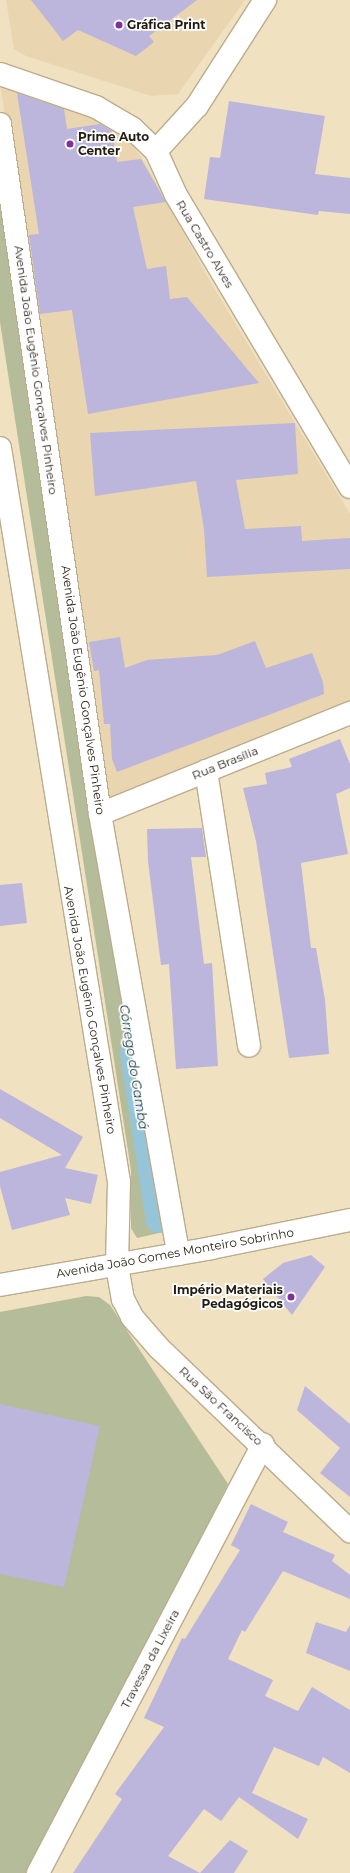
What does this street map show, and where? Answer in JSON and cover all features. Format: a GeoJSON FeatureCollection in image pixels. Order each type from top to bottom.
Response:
{"type":"FeatureCollection","features":[{"type":"Feature","properties":{"kind":"street"},"geometry":{"type":"LineString","coordinates":[[156,151],[197,106],[266,0]]}},
{"type":"Feature","properties":{"kind":"street","name":"Rua Castro Alves"},"geometry":{"type":"LineString","coordinates":[[0,74],[96,107],[132,128],[156,151],[176,195],[350,487]]}},
{"type":"Feature","properties":{"kind":"street","name":"Avenida João Eugênio Gonçalves Pinheiro"},"geometry":{"type":"LineString","coordinates":[[0,124],[100,814],[178,1254]]}},
{"type":"Feature","properties":{"kind":"street","name":"Avenida João Eugênio Gonçalves Pinheiro"},"geometry":{"type":"LineString","coordinates":[[0,448],[119,1182],[117,1266]]}},
{"type":"Feature","properties":{"kind":"street","name":"Rua Brasília"},"geometry":{"type":"LineString","coordinates":[[100,814],[350,713]]}},
{"type":"Feature","properties":{"kind":"street"},"geometry":{"type":"LineString","coordinates":[[206,771],[249,1046]]}},
{"type":"Feature","properties":{"kind":"street","name":"Avenida João Gomes Monteiro Sobrinho"},"geometry":{"type":"LineString","coordinates":[[0,1285],[117,1266],[350,1220]]}},
{"type":"Feature","properties":{"kind":"street","name":"Rua São Francisco"},"geometry":{"type":"LineString","coordinates":[[117,1266],[123,1299],[132,1317],[159,1348],[263,1444],[350,1531]]}},
{"type":"Feature","properties":{"kind":"street","name":"Travessa da Lixeira"},"geometry":{"type":"LineString","coordinates":[[38,1873],[263,1444]]}},
{"type":"Feature","properties":{"kind":"shaded area","name":"Gráfica Print"},"geometry":{"type":"Polygon","coordinates":[[[6,0],[245,0],[178,94],[151,96],[26,56],[14,49],[6,0]]]}},
{"type":"Feature","properties":{"kind":"shaded area"},"geometry":{"type":"Polygon","coordinates":[[[0,83],[120,128],[146,164],[211,283],[350,514],[350,700],[109,798],[0,83]]]}},
{"type":"Feature","properties":{"kind":"green space"},"geometry":{"type":"Polygon","coordinates":[[[0,181],[168,1231],[137,1238],[131,1228],[131,1170],[0,322],[0,181]]]}},
{"type":"Feature","properties":{"kind":"green space"},"geometry":{"type":"Polygon","coordinates":[[[86,1296],[99,1297],[110,1305],[228,1484],[34,1873],[0,1873],[0,1312],[86,1296]]]}},
{"type":"Feature","properties":{"kind":"building"},"geometry":{"type":"Polygon","coordinates":[[[31,0],[197,0],[149,36],[154,42],[136,56],[78,30],[63,41],[31,0]]]}},
{"type":"Feature","properties":{"kind":"building"},"geometry":{"type":"Polygon","coordinates":[[[17,93],[64,109],[67,129],[100,124],[112,131],[117,162],[141,159],[166,202],[133,207],[147,269],[166,266],[170,299],[187,297],[259,383],[88,414],[72,310],[40,314],[29,235],[39,234],[17,93]]]}},
{"type":"Feature","properties":{"kind":"building"},"geometry":{"type":"Polygon","coordinates":[[[229,101],[325,116],[315,174],[350,178],[350,214],[319,211],[318,215],[204,199],[210,157],[220,158],[229,101]]]}},
{"type":"Feature","properties":{"kind":"building"},"geometry":{"type":"Polygon","coordinates":[[[295,423],[298,474],[236,480],[245,529],[301,526],[302,541],[350,538],[350,569],[207,577],[204,529],[196,481],[95,496],[90,433],[295,423]]]}},
{"type":"Feature","properties":{"kind":"building"},"geometry":{"type":"Polygon","coordinates":[[[120,637],[125,668],[147,660],[217,655],[255,641],[266,668],[312,653],[323,682],[324,694],[117,772],[112,759],[110,724],[104,724],[99,670],[94,671],[89,642],[120,637]]]}},
{"type":"Feature","properties":{"kind":"building"},"geometry":{"type":"Polygon","coordinates":[[[340,739],[350,764],[350,788],[336,794],[348,854],[301,863],[311,948],[316,948],[325,1000],[329,1054],[289,1058],[256,841],[243,788],[267,784],[265,773],[292,767],[289,759],[340,739]]]}},
{"type":"Feature","properties":{"kind":"building"},"geometry":{"type":"Polygon","coordinates":[[[202,828],[206,857],[191,857],[204,964],[212,963],[218,1066],[176,1069],[169,964],[161,965],[148,861],[147,829],[202,828]]]}},
{"type":"Feature","properties":{"kind":"building"},"geometry":{"type":"Polygon","coordinates":[[[22,883],[27,923],[0,926],[0,885],[22,883]]]}},
{"type":"Feature","properties":{"kind":"building"},"geometry":{"type":"Polygon","coordinates":[[[0,1089],[83,1137],[65,1168],[98,1175],[91,1204],[65,1198],[70,1215],[12,1230],[0,1186],[0,1172],[62,1155],[0,1118],[0,1089]]]}},
{"type":"Feature","properties":{"kind":"building","name":"Império Materiais Pedagógicos"},"geometry":{"type":"Polygon","coordinates":[[[311,1255],[325,1267],[292,1315],[263,1279],[283,1263],[311,1255]]]}},
{"type":"Feature","properties":{"kind":"building"},"geometry":{"type":"Polygon","coordinates":[[[305,1386],[350,1424],[350,1497],[320,1473],[340,1448],[297,1410],[305,1386]]]}},
{"type":"Feature","properties":{"kind":"building"},"geometry":{"type":"Polygon","coordinates":[[[0,1404],[100,1426],[64,1587],[0,1574],[0,1404]]]}},
{"type":"Feature","properties":{"kind":"building"},"geometry":{"type":"Polygon","coordinates":[[[251,1504],[288,1522],[283,1532],[335,1555],[332,1561],[350,1575],[350,1599],[283,1571],[245,1632],[242,1630],[228,1659],[273,1680],[265,1696],[298,1711],[312,1687],[350,1710],[350,1773],[323,1757],[319,1766],[274,1747],[252,1793],[308,1819],[298,1839],[239,1797],[221,1821],[204,1809],[168,1856],[200,1873],[73,1873],[122,1799],[115,1794],[164,1727],[144,1718],[182,1638],[185,1639],[240,1550],[231,1545],[251,1504]]]}},
{"type":"Feature","properties":{"kind":"building"},"geometry":{"type":"Polygon","coordinates":[[[316,1622],[346,1632],[350,1625],[350,1671],[306,1653],[316,1622]]]}},
{"type":"Feature","properties":{"kind":"building"},"geometry":{"type":"Polygon","coordinates":[[[230,1840],[248,1851],[234,1873],[200,1873],[230,1840]]]}},
{"type":"Feature","properties":{"kind":"waterway","name":"Córrego do Gambá"},"geometry":{"type":"LineString","coordinates":[[132,1053],[158,1220]]}},
{"type":"Feature","properties":{"kind":"place","name":"Gráfica Print"},"geometry":{"type":"Point","coordinates":[119,25]}},
{"type":"Feature","properties":{"kind":"place","name":"Prime Auto Center"},"geometry":{"type":"Point","coordinates":[70,144]}},
{"type":"Feature","properties":{"kind":"place","name":"Império Materiais Pedagógicos"},"geometry":{"type":"Point","coordinates":[291,1297]}}]}
